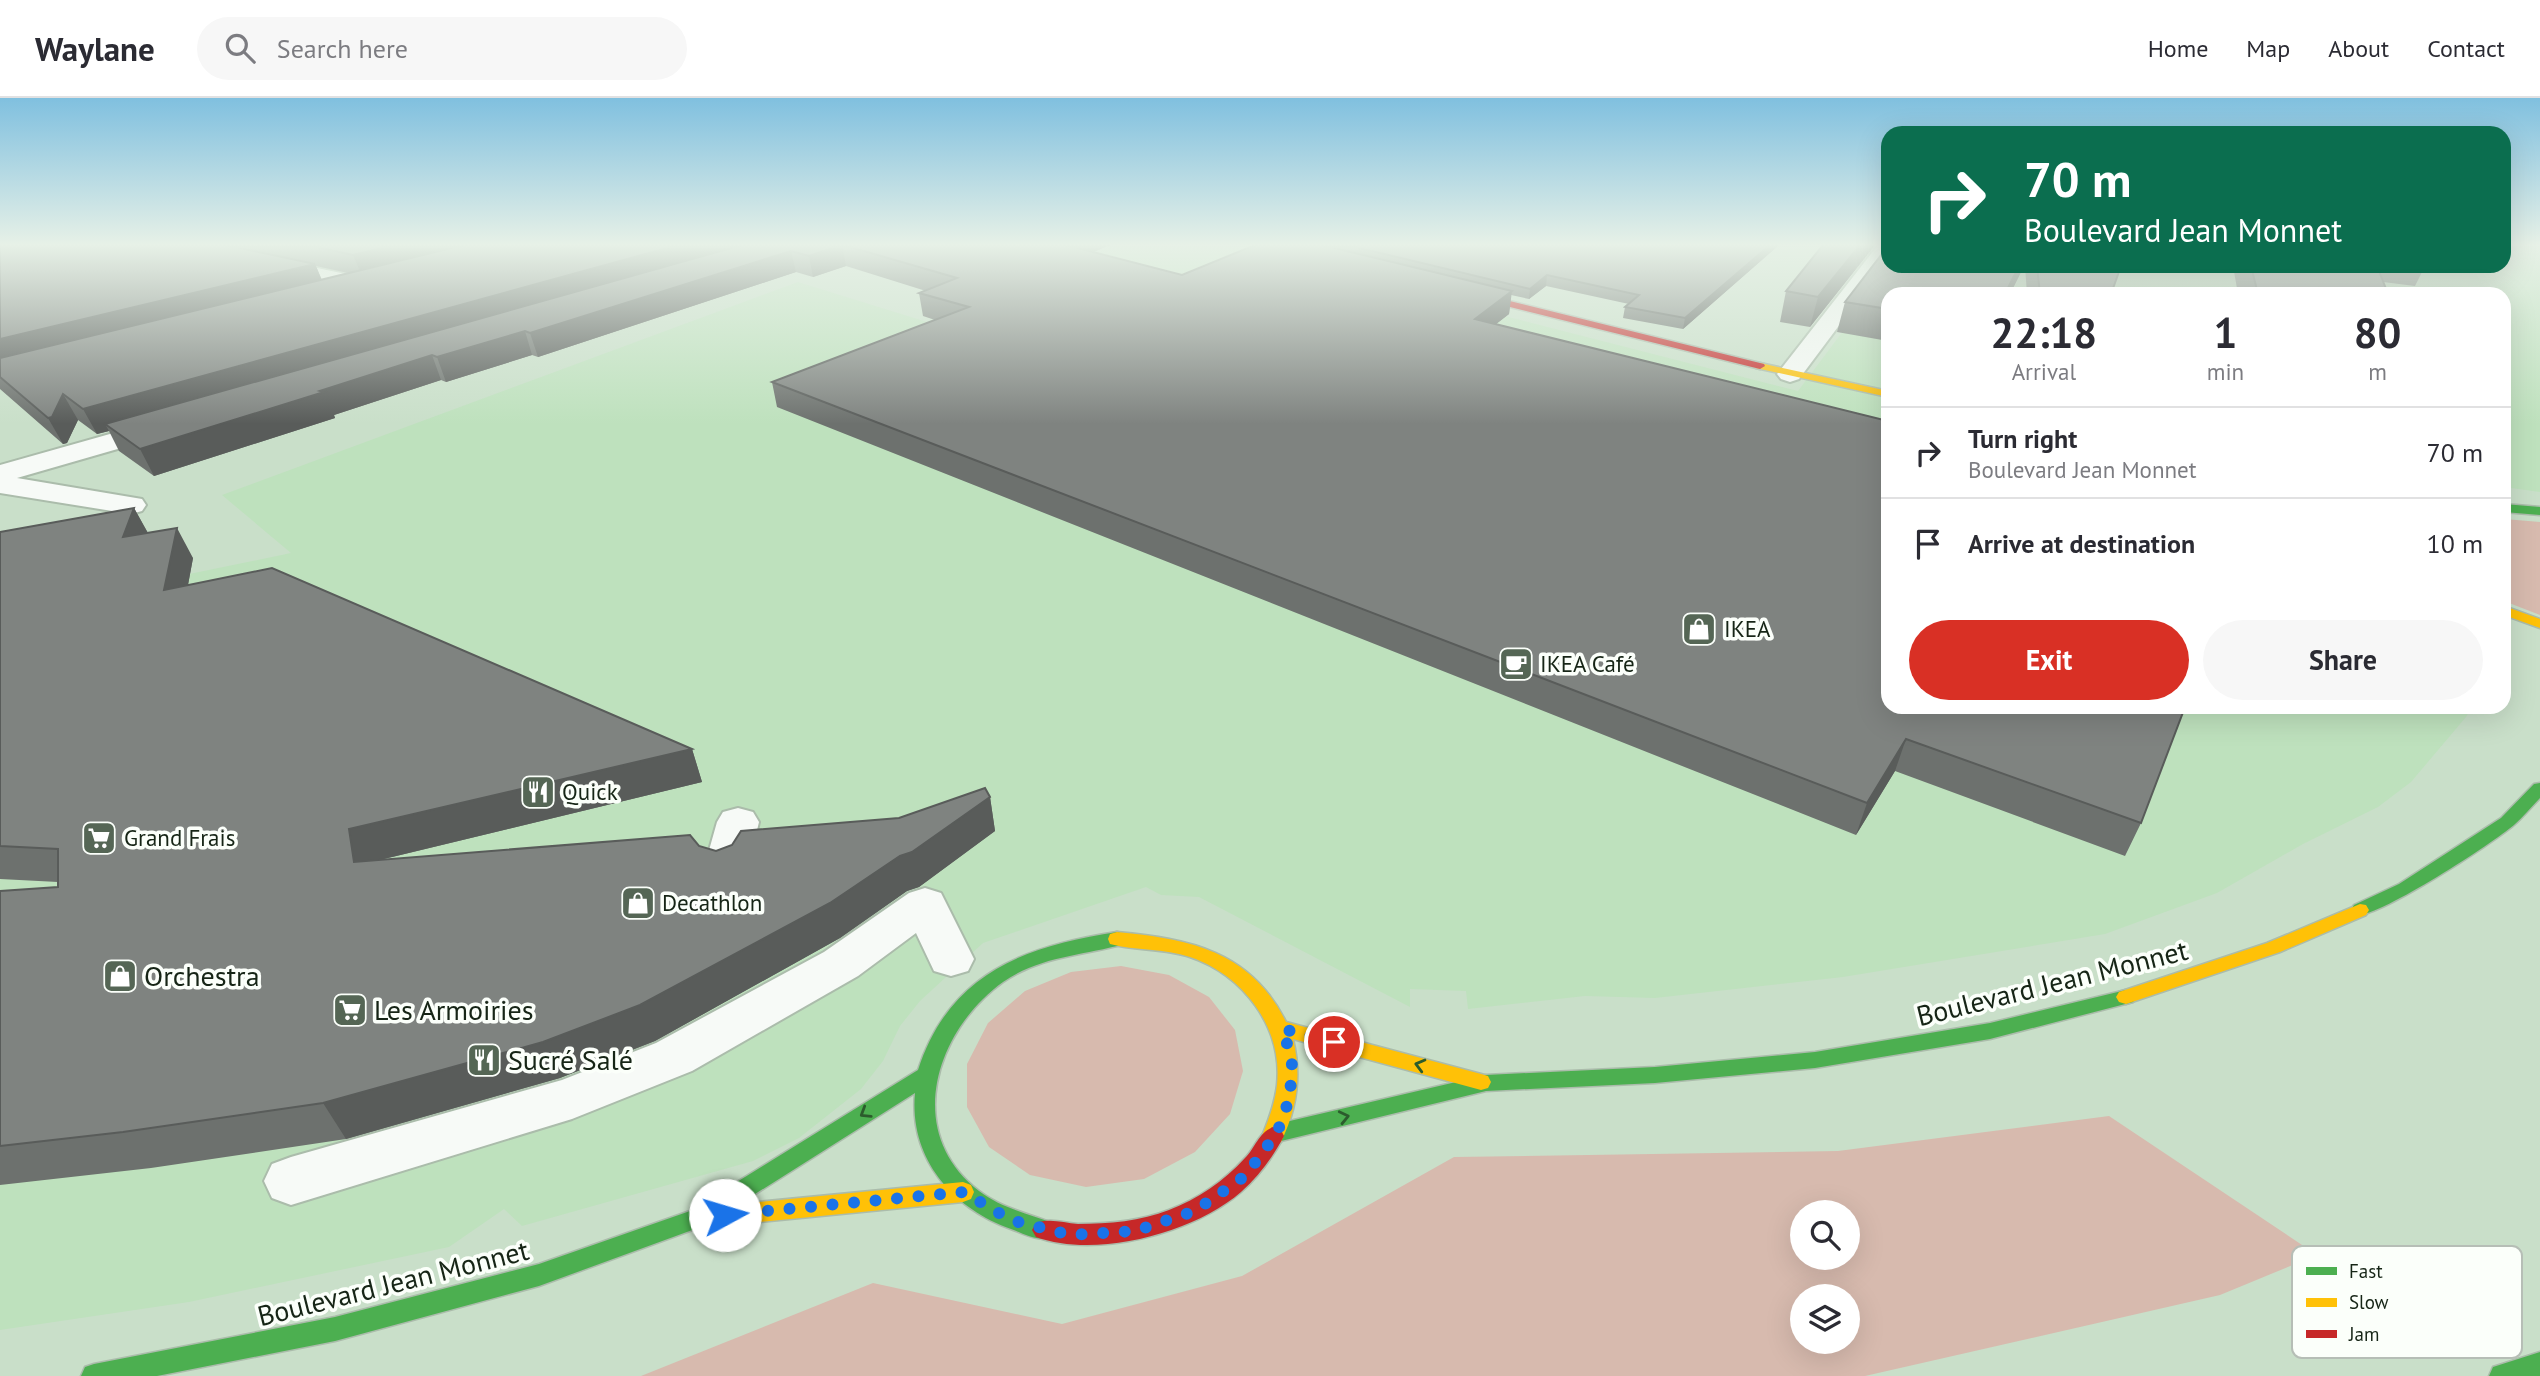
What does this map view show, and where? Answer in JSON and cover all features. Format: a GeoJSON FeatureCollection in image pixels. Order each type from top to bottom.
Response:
{"type":"FeatureCollection","features":[{"type":"Feature","properties":{"kind":"main road"},"geometry":{"type":"LineString","coordinates":[[1511,305],[1790,374],[1881,393]]}},
{"type":"Feature","properties":{"kind":"main road"},"geometry":{"type":"LineString","coordinates":[[1790,374],[1881,405]]}},
{"type":"Feature","properties":{"kind":"main road"},"geometry":{"type":"LineString","coordinates":[[2511,509],[2540,512]]}},
{"type":"Feature","properties":{"kind":"main road"},"geometry":{"type":"LineString","coordinates":[[2512,614],[2540,624]]}},
{"type":"Feature","properties":{"kind":"main road"},"geometry":{"type":"LineString","coordinates":[[2512,614],[2540,639]]}},
{"type":"Feature","properties":{"kind":"main road","name":"Boulevard Jean Monnet"},"geometry":{"type":"LineString","coordinates":[[1277,1133],[1486,1083],[1655,1075],[1815,1060],[1990,1031],[2111,1001],[2221,968],[2310,935],[2405,888],[2507,822],[2540,788]]}},
{"type":"Feature","properties":{"kind":"main road"},"geometry":{"type":"LineString","coordinates":[[1117,939],[1170,944],[1218,962],[1257,990],[1283,1029],[1292,1062],[1290,1097],[1277,1133],[1245,1176],[1195,1211],[1135,1231],[1070,1235],[1011,1220],[963,1192],[936,1157],[921,1118],[923,1077],[943,1029],[980,989],[1029,959],[1072,945],[1117,939]]}},
{"type":"Feature","properties":{"kind":"main road","name":"Boulevard Jean Monnet"},"geometry":{"type":"LineString","coordinates":[[1283,1029],[1486,1083]]}},
{"type":"Feature","properties":{"kind":"main road","name":"Boulevard Jean Monnet"},"geometry":{"type":"LineString","coordinates":[[93,1376],[335,1329],[539,1275],[698,1218],[923,1077]]}},
{"type":"Feature","properties":{"kind":"main road","name":"Boulevard Jean Monnet"},"geometry":{"type":"LineString","coordinates":[[698,1218],[963,1192]]}},
{"type":"Feature","properties":{"kind":"main road"},"geometry":{"type":"LineString","coordinates":[[2502,1376],[2540,1364]]}},
{"type":"Feature","properties":{"kind":"street"},"geometry":{"type":"LineString","coordinates":[[1790,374],[1843,305]]}},
{"type":"Feature","properties":{"kind":"street"},"geometry":{"type":"LineString","coordinates":[[0,474],[187,420]]}},
{"type":"Feature","properties":{"kind":"street"},"geometry":{"type":"LineString","coordinates":[[0,484],[131,505]]}},
{"type":"Feature","properties":{"kind":"street"},"geometry":{"type":"LineString","coordinates":[[291,1181],[572,1098],[674,1057],[841,964],[925,904],[951,959]]}},
{"type":"Feature","properties":{"kind":"shaded area"},"geometry":{"type":"Polygon","coordinates":[[[737,305],[871,305],[927,322],[970,305],[1460,305],[1798,391],[1863,305],[1881,305],[1881,714],[2468,714],[2411,782],[2378,807],[2303,844],[2217,893],[2105,934],[1843,977],[1655,998],[1585,996],[1468,1009],[1466,991],[1410,989],[1410,1007],[1199,897],[1161,895],[1146,887],[983,943],[920,1001],[900,1026],[883,1061],[861,1089],[799,1138],[753,1161],[522,1226],[504,1209],[449,1247],[189,1302],[0,1330],[0,613],[291,553],[222,495],[737,305]]]}},
{"type":"Feature","properties":{"kind":"shaded area"},"geometry":{"type":"Polygon","coordinates":[[[2511,305],[2540,305],[2540,492],[2511,488],[2511,305]]]}},
{"type":"Feature","properties":{"kind":"shaded area"},"geometry":{"type":"Polygon","coordinates":[[[2511,520],[2540,522],[2540,615],[2511,604],[2511,520]]]}},
{"type":"Feature","properties":{"kind":"shaded area"},"geometry":{"type":"Polygon","coordinates":[[[1121,966],[1169,975],[1209,997],[1235,1030],[1243,1071],[1230,1114],[1195,1152],[1144,1179],[1086,1187],[1030,1175],[989,1147],[967,1107],[967,1064],[988,1023],[1025,991],[1071,972],[1121,966]]]}},
{"type":"Feature","properties":{"kind":"shaded area"},"geometry":{"type":"Polygon","coordinates":[[[2109,1116],[2304,1246],[2292,1246],[2292,1265],[2220,1295],[1865,1376],[641,1376],[873,1283],[1062,1324],[1242,1276],[1454,1157],[1838,1151],[2109,1116]]]}},
{"type":"Feature","properties":{"kind":"building"},"geometry":{"type":"Polygon","coordinates":[[[0,305],[144,305],[0,339],[0,305]]]}},
{"type":"Feature","properties":{"kind":"building"},"geometry":{"type":"Polygon","coordinates":[[[219,305],[462,305],[83,409],[63,394],[52,417],[48,418],[0,377],[0,358],[219,305]]]}},
{"type":"Feature","properties":{"kind":"building"},"geometry":{"type":"Polygon","coordinates":[[[530,305],[620,305],[530,333],[525,331],[437,357],[432,355],[320,391],[324,392],[140,449],[105,424],[530,305]]]}},
{"type":"Feature","properties":{"kind":"building","name":"IKEA"},"geometry":{"type":"Polygon","coordinates":[[[961,305],[1494,305],[1475,319],[1881,419],[1881,714],[2182,714],[2141,823],[1906,739],[1867,803],[772,382],[969,307],[961,305]]]}},
{"type":"Feature","properties":{"kind":"building"},"geometry":{"type":"Polygon","coordinates":[[[1628,305],[1701,305],[1685,318],[1625,307],[1628,305]]]}},
{"type":"Feature","properties":{"kind":"building"},"geometry":{"type":"Polygon","coordinates":[[[1861,305],[1881,305],[1881,308],[1861,305]]]}},
{"type":"Feature","properties":{"kind":"building"},"geometry":{"type":"Polygon","coordinates":[[[134,508],[123,537],[177,528],[164,590],[272,568],[692,749],[349,829],[354,862],[690,835],[699,846],[716,851],[732,845],[741,831],[899,818],[985,788],[990,797],[912,852],[900,856],[830,903],[640,1005],[543,1042],[323,1103],[123,1132],[0,1146],[0,891],[58,887],[58,849],[0,846],[0,532],[134,508]]]}},
{"type":"Feature","properties":{"kind":"traffic: fast"},"geometry":{"type":"LineString","coordinates":[[2511,509],[2540,511]]}},
{"type":"Feature","properties":{"kind":"traffic: fast"},"geometry":{"type":"LineString","coordinates":[[2360,910],[2405,888],[2507,822],[2540,788]]}},
{"type":"Feature","properties":{"kind":"traffic: fast"},"geometry":{"type":"LineString","coordinates":[[1044,1230],[1011,1219],[980,1204],[963,1191],[942,1165],[929,1136],[924,1107],[927,1077],[936,1048],[950,1021],[971,997],[996,977],[1039,956],[1070,947],[1117,939]]}},
{"type":"Feature","properties":{"kind":"traffic: fast"},"geometry":{"type":"LineString","coordinates":[[1277,1133],[1486,1083],[1655,1075],[1815,1060],[1990,1031],[2126,997]]}},
{"type":"Feature","properties":{"kind":"traffic: fast"},"geometry":{"type":"LineString","coordinates":[[94,1376],[335,1329],[539,1275],[698,1218],[923,1077]]}},
{"type":"Feature","properties":{"kind":"traffic: fast"},"geometry":{"type":"LineString","coordinates":[[2502,1376],[2540,1364]]}},
{"type":"Feature","properties":{"kind":"traffic: slow"},"geometry":{"type":"LineString","coordinates":[[1760,366],[1881,392]]}},
{"type":"Feature","properties":{"kind":"traffic: slow"},"geometry":{"type":"LineString","coordinates":[[2511,613],[2540,624]]}},
{"type":"Feature","properties":{"kind":"traffic: slow"},"geometry":{"type":"LineString","coordinates":[[2126,997],[2274,948],[2360,910]]}},
{"type":"Feature","properties":{"kind":"traffic: slow"},"geometry":{"type":"LineString","coordinates":[[1117,939],[1163,944],[1207,956],[1232,970],[1253,988],[1269,1008],[1281,1032],[1287,1057],[1288,1083],[1283,1110],[1273,1136]]}},
{"type":"Feature","properties":{"kind":"traffic: slow"},"geometry":{"type":"LineString","coordinates":[[1283,1029],[1481,1082]]}},
{"type":"Feature","properties":{"kind":"traffic: slow"},"geometry":{"type":"LineString","coordinates":[[707,1217],[963,1192]]}},
{"type":"Feature","properties":{"kind":"traffic: jam"},"geometry":{"type":"LineString","coordinates":[[1512,305],[1760,366]]}},
{"type":"Feature","properties":{"kind":"traffic: jam"},"geometry":{"type":"LineString","coordinates":[[1044,1230],[1076,1234],[1109,1233],[1174,1219],[1205,1205],[1232,1186],[1255,1163],[1273,1136]]}},
{"type":"Feature","properties":{"kind":"place","name":"IKEA"},"geometry":{"type":"Point","coordinates":[1699,629]}},
{"type":"Feature","properties":{"kind":"place","name":"IKEA Café"},"geometry":{"type":"Point","coordinates":[1516,664]}},
{"type":"Feature","properties":{"kind":"place","name":"Quick"},"geometry":{"type":"Point","coordinates":[538,792]}},
{"type":"Feature","properties":{"kind":"place","name":"Grand Frais"},"geometry":{"type":"Point","coordinates":[99,838]}},
{"type":"Feature","properties":{"kind":"place","name":"Decathlon"},"geometry":{"type":"Point","coordinates":[638,903]}},
{"type":"Feature","properties":{"kind":"place","name":"Orchestra"},"geometry":{"type":"Point","coordinates":[120,976]}},
{"type":"Feature","properties":{"kind":"place","name":"Les Armoiries"},"geometry":{"type":"Point","coordinates":[350,1010]}},
{"type":"Feature","properties":{"kind":"place","name":"Sucré Salé"},"geometry":{"type":"Point","coordinates":[484,1060]}},
{"type":"Feature","properties":{"kind":"route"},"geometry":{"type":"LineString","coordinates":[[725,1215],[963,1192],[1011,1220],[1070,1235],[1135,1231],[1195,1211],[1245,1176],[1277,1133],[1290,1097],[1292,1062],[1283,1029],[1334,1042]]}}]}
